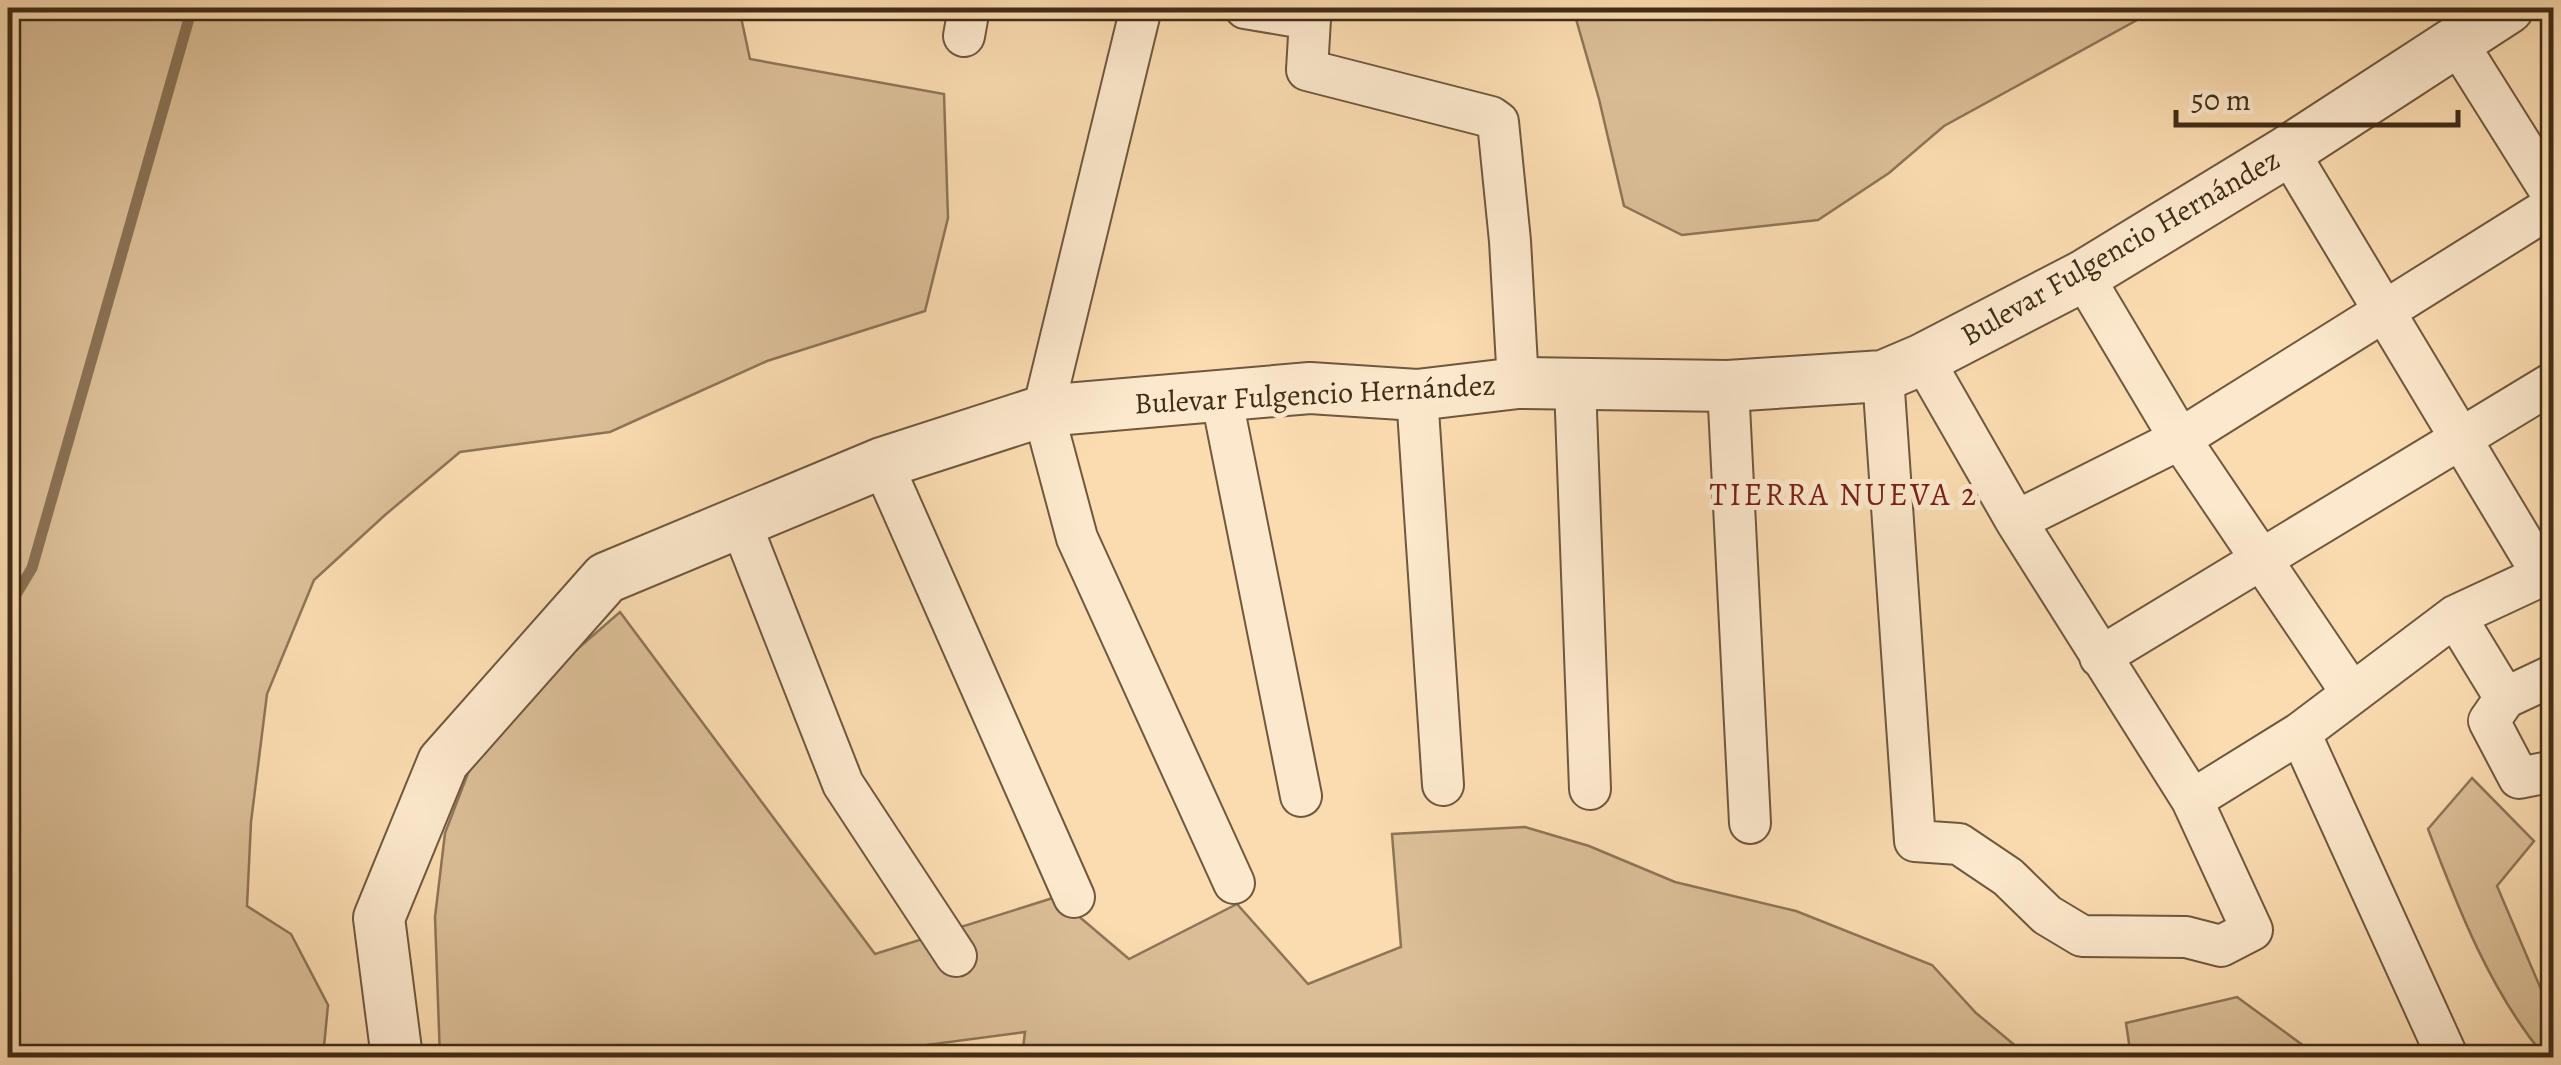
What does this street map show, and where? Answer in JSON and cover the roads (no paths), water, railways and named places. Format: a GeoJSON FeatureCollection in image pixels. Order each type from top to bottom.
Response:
{"type":"FeatureCollection","features":[{"type":"Feature","properties":{"kind":"street"},"geometry":{"type":"LineString","coordinates":[[1141,8],[1043,410],[1077,538],[1234,883]]}},
{"type":"Feature","properties":{"kind":"street"},"geometry":{"type":"LineString","coordinates":[[1245,8],[1310,19],[1307,70],[1498,122],[1518,384]]}},
{"type":"Feature","properties":{"kind":"street","name":"Bulevar Fulgencio Hernández"},"geometry":{"type":"LineString","coordinates":[[396,1058],[378,918],[444,762],[606,578],[882,464],[1043,410],[1310,388],[1417,395],[1518,384],[1728,386],[1903,367],[2083,276],[2288,151],[2508,8]]}},
{"type":"Feature","properties":{"kind":"street"},"geometry":{"type":"LineString","coordinates":[[2456,40],[2554,196]]}},
{"type":"Feature","properties":{"kind":"street"},"geometry":{"type":"LineString","coordinates":[[2192,800],[2300,733],[2455,616],[2548,572],[2460,439],[2288,151]]}},
{"type":"Feature","properties":{"kind":"street"},"geometry":{"type":"LineString","coordinates":[[2016,520],[2180,439],[2554,206]]}},
{"type":"Feature","properties":{"kind":"street"},"geometry":{"type":"LineString","coordinates":[[2083,276],[2180,439],[2351,692]]}},
{"type":"Feature","properties":{"kind":"street"},"geometry":{"type":"LineString","coordinates":[[1903,367],[2016,520],[2192,800],[2252,930],[2221,946],[2186,937],[2082,936],[2047,915],[2008,878],[1959,844],[1915,841],[1903,367]]}},
{"type":"Feature","properties":{"kind":"street"},"geometry":{"type":"LineString","coordinates":[[2100,657],[2554,382]]}},
{"type":"Feature","properties":{"kind":"street"},"geometry":{"type":"LineString","coordinates":[[1574,384],[1590,789]]}},
{"type":"Feature","properties":{"kind":"street"},"geometry":{"type":"LineString","coordinates":[[1728,386],[1750,823]]}},
{"type":"Feature","properties":{"kind":"street"},"geometry":{"type":"LineString","coordinates":[[1221,395],[1301,796]]}},
{"type":"Feature","properties":{"kind":"street"},"geometry":{"type":"LineString","coordinates":[[1417,395],[1443,785]]}},
{"type":"Feature","properties":{"kind":"street"},"geometry":{"type":"LineString","coordinates":[[882,464],[1074,897]]}},
{"type":"Feature","properties":{"kind":"street"},"geometry":{"type":"LineString","coordinates":[[740,522],[843,784],[956,956]]}},
{"type":"Feature","properties":{"kind":"street"},"geometry":{"type":"LineString","coordinates":[[2455,616],[2505,698]]}},
{"type":"Feature","properties":{"kind":"street"},"geometry":{"type":"LineString","coordinates":[[2554,675],[2505,698],[2488,721],[2520,778],[2554,771]]}},
{"type":"Feature","properties":{"kind":"street"},"geometry":{"type":"LineString","coordinates":[[2300,733],[2448,1058]]}},
{"type":"Feature","properties":{"kind":"waterway"},"geometry":{"type":"LineString","coordinates":[[8,608],[32,568],[192,8]]}},
{"type":"Feature","properties":{"kind":"district","name":"TIERRA NUEVA 2"},"geometry":{"type":"Point","coordinates":[1844,494]}}]}
